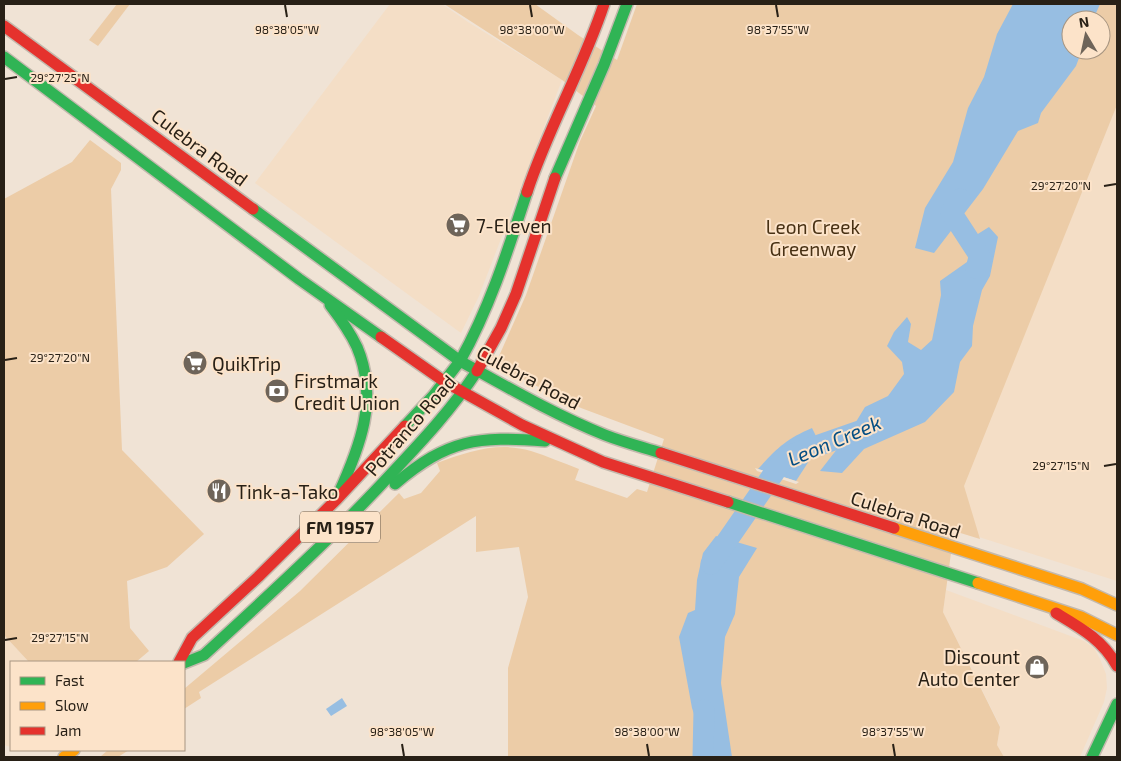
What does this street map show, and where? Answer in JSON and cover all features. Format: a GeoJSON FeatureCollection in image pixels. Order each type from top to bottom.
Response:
{"type":"FeatureCollection","features":[{"type":"Feature","properties":{"kind":"main road","name":"Potranco Road"},"geometry":{"type":"LineString","coordinates":[[180,661],[192,638],[258,577],[337,499],[445,382],[460,360],[481,321],[498,281],[539,159],[604,4]]}},
{"type":"Feature","properties":{"kind":"main road","name":"Potranco Road"},"geometry":{"type":"LineString","coordinates":[[185,663],[204,655],[355,513],[440,421],[463,393],[501,328],[516,294],[559,165],[604,65],[626,4]]}},
{"type":"Feature","properties":{"kind":"main road"},"geometry":{"type":"LineString","coordinates":[[600,17],[620,24]]}},
{"type":"Feature","properties":{"kind":"main road","name":"Culebra Road"},"geometry":{"type":"LineString","coordinates":[[4,26],[460,360],[512,391],[566,418],[606,435],[1094,593],[1117,605]]}},
{"type":"Feature","properties":{"kind":"main road"},"geometry":{"type":"LineString","coordinates":[[4,57],[142,162],[324,296],[445,382],[508,418],[555,442],[641,476],[998,589],[1081,617],[1117,635]]}},
{"type":"Feature","properties":{"kind":"main road"},"geometry":{"type":"LineString","coordinates":[[324,296],[349,333],[357,349],[363,364],[368,394],[363,436],[337,499]]}},
{"type":"Feature","properties":{"kind":"main road"},"geometry":{"type":"LineString","coordinates":[[355,513],[379,499],[431,455],[458,444],[507,438],[555,442]]}},
{"type":"Feature","properties":{"kind":"main road"},"geometry":{"type":"LineString","coordinates":[[1094,593],[1117,597]]}},
{"type":"Feature","properties":{"kind":"main road"},"geometry":{"type":"LineString","coordinates":[[1044,605],[1100,641],[1109,650],[1117,666]]}},
{"type":"Feature","properties":{"kind":"main road"},"geometry":{"type":"LineString","coordinates":[[1092,757],[1116,707]]}},
{"type":"Feature","properties":{"kind":"shaded area"},"geometry":{"type":"Polygon","coordinates":[[[390,4],[442,4],[562,80],[479,296],[461,333],[255,183],[390,4]]]}},
{"type":"Feature","properties":{"kind":"shaded area"},"geometry":{"type":"Polygon","coordinates":[[[1117,105],[1117,581],[954,529],[963,486],[1117,105]]]}},
{"type":"Feature","properties":{"kind":"shaded area","name":"Discount Auto Center"},"geometry":{"type":"Polygon","coordinates":[[[946,590],[1084,641],[1094,648],[1106,674],[1107,688],[1104,702],[1080,757],[1004,757],[997,745],[1000,726],[943,612],[946,590]]]}},
{"type":"Feature","properties":{"kind":"shaded area"},"geometry":{"type":"Polygon","coordinates":[[[4,635],[28,661],[10,661],[10,747],[4,745],[4,635]]]}},
{"type":"Feature","properties":{"kind":"green space"},"geometry":{"type":"Polygon","coordinates":[[[117,4],[130,4],[98,46],[89,40],[117,4]]]}},
{"type":"Feature","properties":{"kind":"green space","name":"Leon Creek Greenway"},"geometry":{"type":"Polygon","coordinates":[[[444,4],[535,4],[617,60],[637,4],[1117,4],[1117,105],[964,486],[980,539],[954,531],[943,612],[1000,727],[997,745],[1004,757],[508,757],[508,668],[528,597],[519,547],[476,552],[476,516],[199,692],[201,698],[185,708],[185,688],[300,591],[399,493],[404,499],[421,493],[440,471],[437,463],[483,449],[519,448],[579,469],[575,480],[627,498],[637,489],[647,492],[664,439],[581,408],[504,369],[499,363],[499,356],[526,295],[580,141],[596,106],[562,80],[444,4]]]}},
{"type":"Feature","properties":{"kind":"green space"},"geometry":{"type":"Polygon","coordinates":[[[90,140],[121,163],[121,170],[111,189],[122,450],[204,534],[167,567],[127,581],[130,628],[149,651],[137,661],[28,661],[4,635],[4,199],[72,162],[90,140]]]}},
{"type":"Feature","properties":{"kind":"green space"},"geometry":{"type":"Polygon","coordinates":[[[107,751],[127,751],[118,757],[100,757],[107,751]]]}},
{"type":"Feature","properties":{"kind":"water"},"geometry":{"type":"Polygon","coordinates":[[[1013,4],[1100,4],[1097,10],[1061,10],[1061,60],[1078,60],[1076,66],[1041,113],[1038,123],[1018,131],[983,189],[934,253],[915,248],[925,208],[953,162],[968,108],[984,77],[997,34],[1013,4]]]}},
{"type":"Feature","properties":{"kind":"water"},"geometry":{"type":"Polygon","coordinates":[[[989,227],[998,237],[990,276],[982,290],[973,326],[972,346],[960,362],[954,392],[925,422],[864,449],[842,473],[820,471],[848,435],[865,407],[888,396],[904,374],[902,362],[887,346],[894,332],[907,317],[911,324],[908,342],[921,350],[932,340],[941,295],[940,281],[967,262],[973,237],[989,227]]]}},
{"type":"Feature","properties":{"kind":"water"},"geometry":{"type":"Polygon","coordinates":[[[812,428],[820,444],[796,481],[758,469],[782,445],[812,428]]]}},
{"type":"Feature","properties":{"kind":"water"},"geometry":{"type":"Polygon","coordinates":[[[716,536],[757,548],[739,577],[735,614],[725,637],[721,683],[732,757],[714,757],[700,732],[692,708],[679,637],[688,613],[695,610],[697,580],[703,553],[716,536]]]}},
{"type":"Feature","properties":{"kind":"water"},"geometry":{"type":"Polygon","coordinates":[[[342,698],[347,706],[331,716],[326,709],[342,698]]]}},
{"type":"Feature","properties":{"kind":"pier"},"geometry":{"type":"Polygon","coordinates":[[[755,468],[799,482],[796,484],[757,471],[755,468]]]}},
{"type":"Feature","properties":{"kind":"waterway","name":"Leon Creek"},"geometry":{"type":"LineString","coordinates":[[960,199],[951,212],[981,258],[976,268]]}},
{"type":"Feature","properties":{"kind":"waterway","name":"Leon Creek"},"geometry":{"type":"LineString","coordinates":[[711,564],[785,457],[874,426]]}},
{"type":"Feature","properties":{"kind":"waterway","name":"Leon Creek"},"geometry":{"type":"LineString","coordinates":[[703,757],[704,710]]}},
{"type":"Feature","properties":{"kind":"traffic: fast"},"geometry":{"type":"LineString","coordinates":[[555,178],[604,65],[627,4]]}},
{"type":"Feature","properties":{"kind":"traffic: fast"},"geometry":{"type":"LineString","coordinates":[[4,57],[299,279],[381,337]]}},
{"type":"Feature","properties":{"kind":"traffic: fast"},"geometry":{"type":"LineString","coordinates":[[253,209],[460,361],[489,299],[527,192]]}},
{"type":"Feature","properties":{"kind":"traffic: fast"},"geometry":{"type":"LineString","coordinates":[[330,305],[345,325],[357,347],[366,385],[364,422],[353,459],[338,495]]}},
{"type":"Feature","properties":{"kind":"traffic: fast"},"geometry":{"type":"LineString","coordinates":[[405,426],[433,396],[460,361],[568,419],[605,435],[661,453]]}},
{"type":"Feature","properties":{"kind":"traffic: fast"},"geometry":{"type":"LineString","coordinates":[[185,663],[204,655],[347,520],[437,424],[477,371]]}},
{"type":"Feature","properties":{"kind":"traffic: fast"},"geometry":{"type":"LineString","coordinates":[[395,484],[431,458],[448,449],[464,444],[500,439],[545,441]]}},
{"type":"Feature","properties":{"kind":"traffic: fast"},"geometry":{"type":"LineString","coordinates":[[728,502],[978,583]]}},
{"type":"Feature","properties":{"kind":"traffic: fast"},"geometry":{"type":"LineString","coordinates":[[1092,757],[1117,704]]}},
{"type":"Feature","properties":{"kind":"traffic: slow"},"geometry":{"type":"LineString","coordinates":[[894,528],[1082,589],[1117,605]]}},
{"type":"Feature","properties":{"kind":"traffic: slow"},"geometry":{"type":"LineString","coordinates":[[978,583],[1081,617],[1117,635]]}},
{"type":"Feature","properties":{"kind":"traffic: slow"},"geometry":{"type":"LineString","coordinates":[[64,757],[73,751]]}},
{"type":"Feature","properties":{"kind":"traffic: jam"},"geometry":{"type":"LineString","coordinates":[[527,192],[535,168],[596,28],[604,4]]}},
{"type":"Feature","properties":{"kind":"traffic: jam"},"geometry":{"type":"LineString","coordinates":[[4,26],[253,209]]}},
{"type":"Feature","properties":{"kind":"traffic: jam"},"geometry":{"type":"LineString","coordinates":[[477,371],[501,328],[516,294],[555,178]]}},
{"type":"Feature","properties":{"kind":"traffic: jam"},"geometry":{"type":"LineString","coordinates":[[381,337],[445,382]]}},
{"type":"Feature","properties":{"kind":"traffic: jam"},"geometry":{"type":"LineString","coordinates":[[445,382],[522,425],[603,462],[728,502]]}},
{"type":"Feature","properties":{"kind":"traffic: jam"},"geometry":{"type":"LineString","coordinates":[[180,661],[192,638],[258,577],[337,499],[405,426]]}},
{"type":"Feature","properties":{"kind":"traffic: jam"},"geometry":{"type":"LineString","coordinates":[[661,453],[894,528]]}},
{"type":"Feature","properties":{"kind":"traffic: jam"},"geometry":{"type":"LineString","coordinates":[[1056,613],[1098,642],[1117,666]]}},
{"type":"Feature","properties":{"kind":"place","name":"7-Eleven"},"geometry":{"type":"Point","coordinates":[458,225]}},
{"type":"Feature","properties":{"kind":"place","name":"QuikTrip"},"geometry":{"type":"Point","coordinates":[195,363]}},
{"type":"Feature","properties":{"kind":"place","name":"Firstmark Credit Union"},"geometry":{"type":"Point","coordinates":[277,391]}},
{"type":"Feature","properties":{"kind":"place","name":"Tink-a-Tako"},"geometry":{"type":"Point","coordinates":[219,491]}},
{"type":"Feature","properties":{"kind":"place","name":"Discount Auto Center"},"geometry":{"type":"Point","coordinates":[1037,667]}}]}
